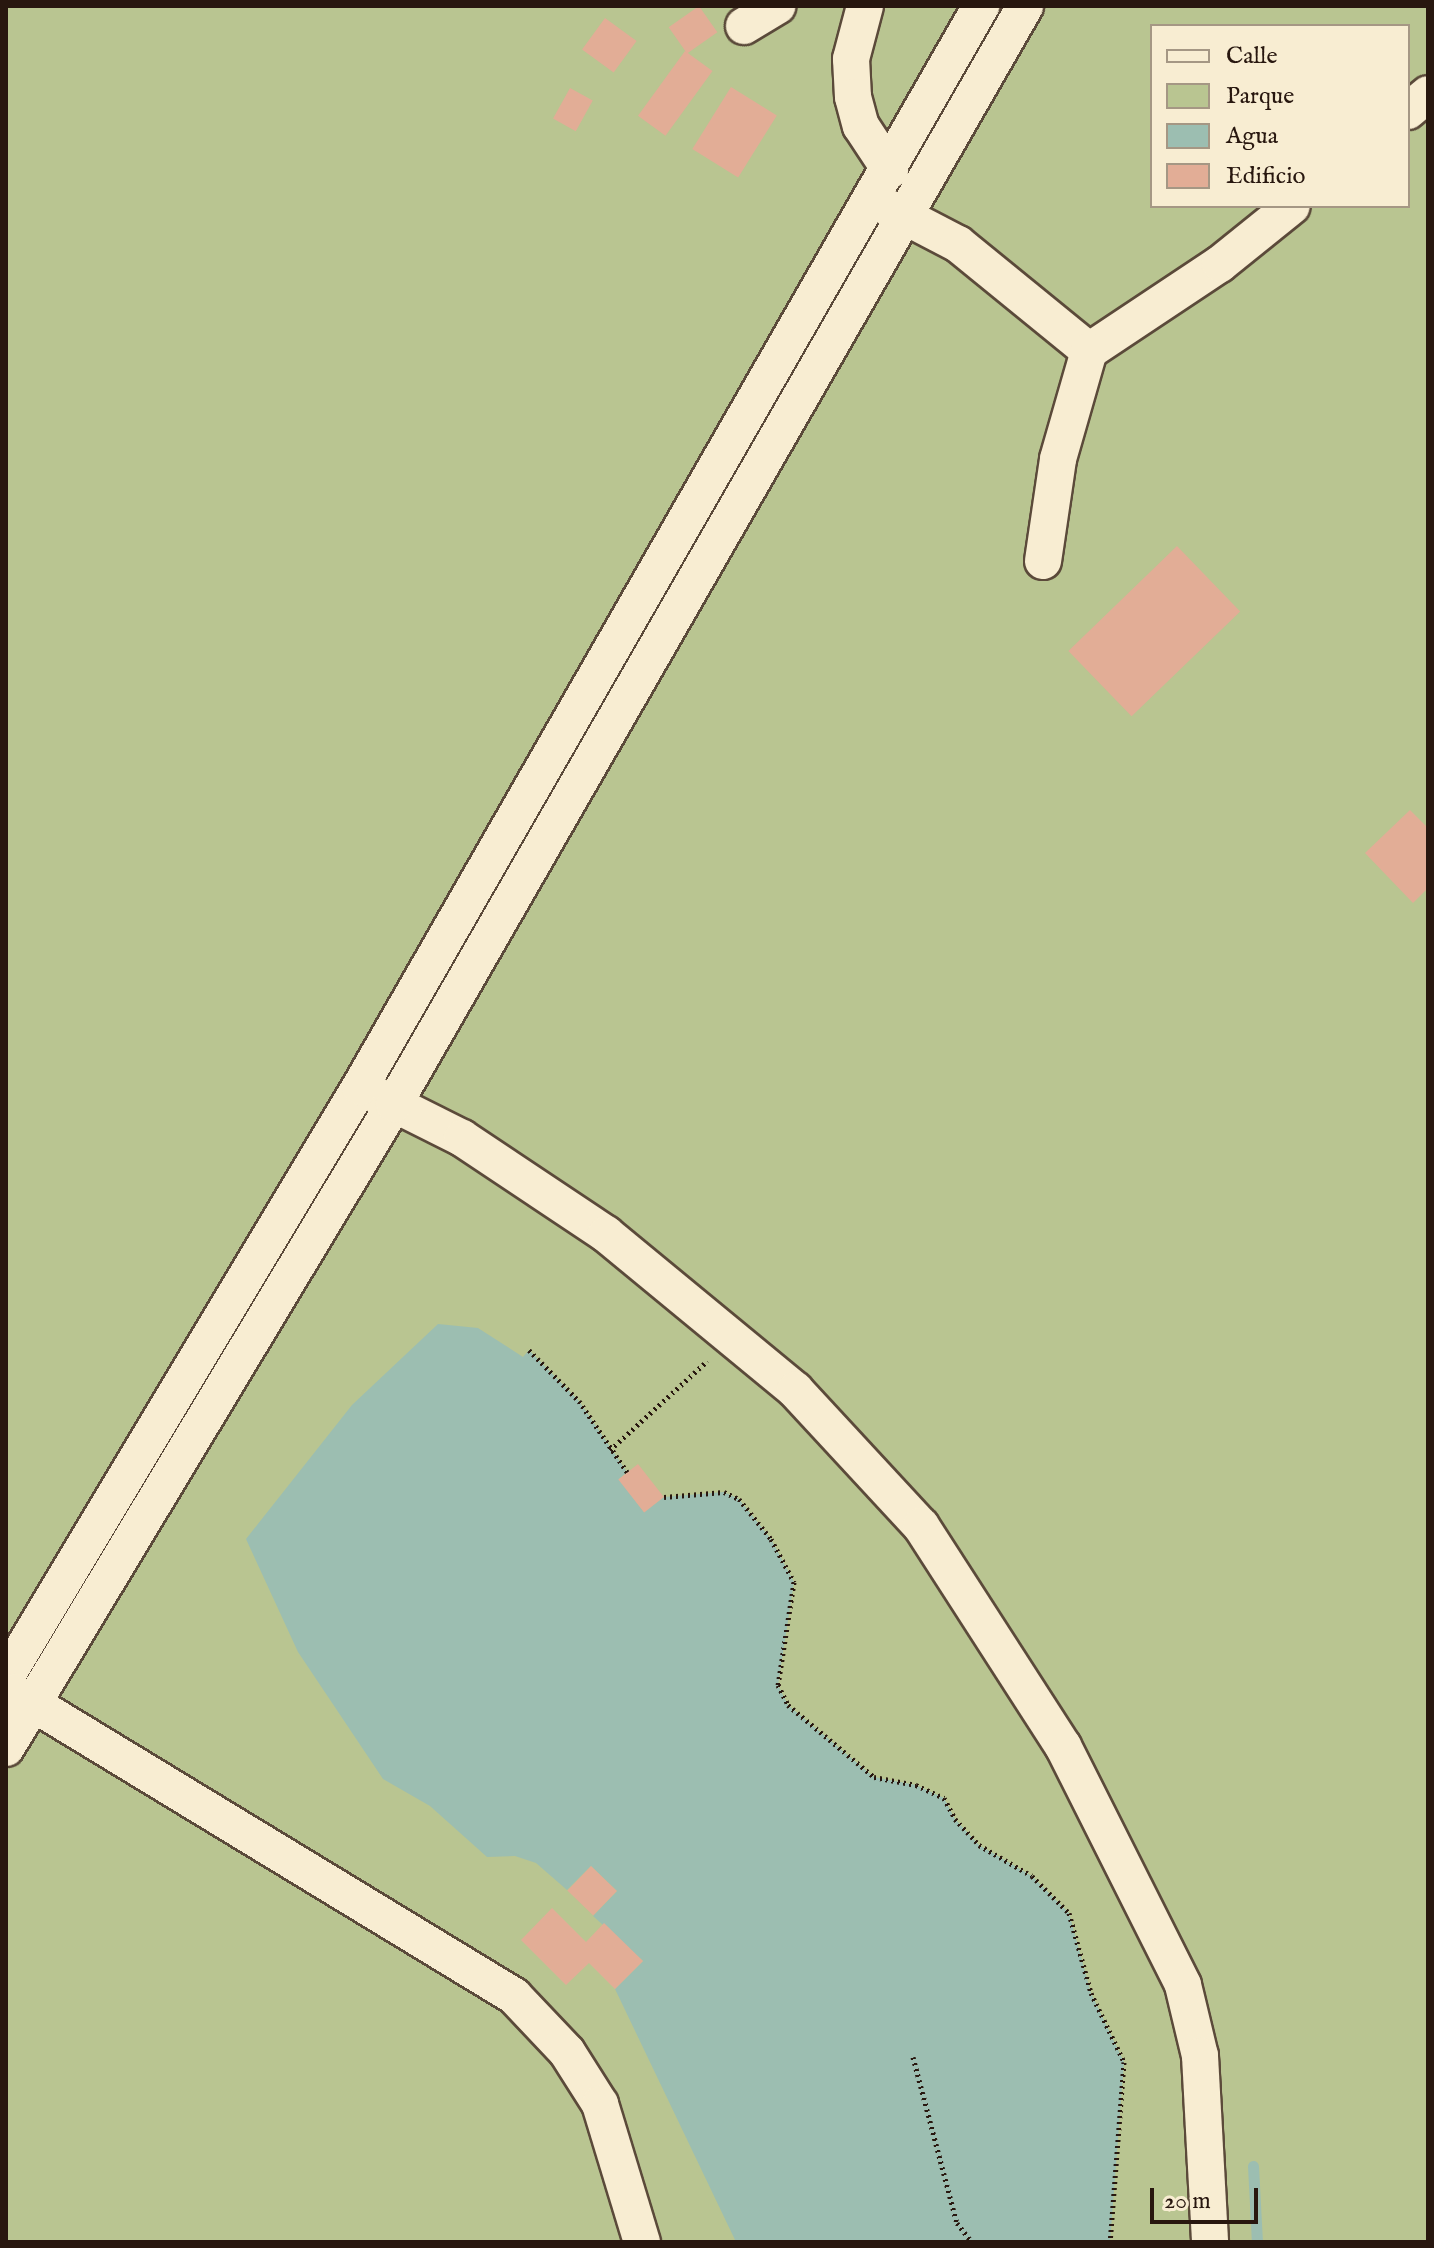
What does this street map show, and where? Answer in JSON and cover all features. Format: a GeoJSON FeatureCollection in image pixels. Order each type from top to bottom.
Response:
{"type":"FeatureCollection","features":[{"type":"Feature","properties":{"kind":"street"},"geometry":{"type":"LineString","coordinates":[[744,26],[777,6]]}},
{"type":"Feature","properties":{"kind":"street"},"geometry":{"type":"LineString","coordinates":[[865,6],[851,59],[853,97],[881,185],[906,217],[958,244],[1089,351]]}},
{"type":"Feature","properties":{"kind":"street"},"geometry":{"type":"LineString","coordinates":[[6,1677],[360,1087],[881,185],[981,6]]}},
{"type":"Feature","properties":{"kind":"street"},"geometry":{"type":"LineString","coordinates":[[6,1748],[20,1695],[394,1104],[1025,6]]}},
{"type":"Feature","properties":{"kind":"street"},"geometry":{"type":"LineString","coordinates":[[1410,109],[1428,94]]}},
{"type":"Feature","properties":{"kind":"street"},"geometry":{"type":"LineString","coordinates":[[1043,561],[1058,459],[1089,351],[1220,264],[1290,208]]}},
{"type":"Feature","properties":{"kind":"street"},"geometry":{"type":"LineString","coordinates":[[360,1087],[462,1138],[606,1234],[795,1390],[921,1526],[1063,1746],[1183,1985],[1200,2056],[1210,2242]]}},
{"type":"Feature","properties":{"kind":"street"},"geometry":{"type":"LineString","coordinates":[[20,1695],[514,1996],[567,2052],[600,2104],[642,2242]]}},
{"type":"Feature","properties":{"kind":"path"},"geometry":{"type":"LineString","coordinates":[[610,1450],[733,1337]]}},
{"type":"Feature","properties":{"kind":"path"},"geometry":{"type":"LineString","coordinates":[[529,1350],[579,1401],[627,1472]]}},
{"type":"Feature","properties":{"kind":"path"},"geometry":{"type":"LineString","coordinates":[[664,1497],[724,1492],[739,1499],[771,1539],[794,1582],[778,1685],[788,1705],[874,1777],[916,1785],[944,1798],[955,1819],[979,1845],[1032,1876],[1069,1913],[1091,1993],[1124,2062],[1110,2242]]}},
{"type":"Feature","properties":{"kind":"path"},"geometry":{"type":"LineString","coordinates":[[913,2057],[956,2220],[972,2242]]}},
{"type":"Feature","properties":{"kind":"green space"},"geometry":{"type":"Polygon","coordinates":[[[6,6],[1428,6],[1428,2242],[6,2242],[6,6]]]}},
{"type":"Feature","properties":{"kind":"water"},"geometry":{"type":"Polygon","coordinates":[[[438,1324],[478,1328],[523,1357],[529,1350],[579,1401],[627,1472],[619,1479],[644,1512],[664,1497],[724,1492],[739,1499],[771,1539],[794,1582],[778,1685],[788,1705],[874,1777],[916,1785],[944,1798],[955,1819],[979,1845],[1032,1876],[1069,1913],[1091,1993],[1124,2062],[1110,2242],[736,2242],[615,1989],[643,1961],[593,1916],[617,1891],[591,1866],[567,1890],[536,1863],[515,1856],[487,1857],[430,1806],[383,1779],[298,1652],[246,1539],[352,1405],[438,1324]]]}},
{"type":"Feature","properties":{"kind":"building"},"geometry":{"type":"Polygon","coordinates":[[[699,6],[717,32],[687,53],[669,27],[699,6]]]}},
{"type":"Feature","properties":{"kind":"building"},"geometry":{"type":"Polygon","coordinates":[[[605,18],[637,41],[614,72],[582,50],[605,18]]]}},
{"type":"Feature","properties":{"kind":"building"},"geometry":{"type":"Polygon","coordinates":[[[685,51],[713,71],[665,136],[638,116],[685,51]]]}},
{"type":"Feature","properties":{"kind":"building"},"geometry":{"type":"Polygon","coordinates":[[[731,87],[777,116],[738,178],[692,149],[731,87]]]}},
{"type":"Feature","properties":{"kind":"building"},"geometry":{"type":"Polygon","coordinates":[[[570,88],[593,101],[576,131],[553,119],[570,88]]]}},
{"type":"Feature","properties":{"kind":"building"},"geometry":{"type":"Polygon","coordinates":[[[1177,546],[1240,611],[1132,716],[1068,651],[1177,546]]]}},
{"type":"Feature","properties":{"kind":"building"},"geometry":{"type":"Polygon","coordinates":[[[1410,810],[1428,828],[1428,888],[1413,903],[1365,853],[1410,810]]]}},
{"type":"Feature","properties":{"kind":"building"},"geometry":{"type":"Polygon","coordinates":[[[638,1464],[664,1497],[644,1512],[618,1479],[638,1464]]]}},
{"type":"Feature","properties":{"kind":"building"},"geometry":{"type":"Polygon","coordinates":[[[591,1866],[617,1891],[593,1915],[567,1890],[591,1866]]]}},
{"type":"Feature","properties":{"kind":"building"},"geometry":{"type":"Polygon","coordinates":[[[552,1908],[586,1942],[604,1923],[643,1961],[615,1989],[589,1963],[566,1985],[521,1940],[552,1908]]]}},
{"type":"Feature","properties":{"kind":"waterway"},"geometry":{"type":"LineString","coordinates":[[1253,2166],[1257,2242]]}}]}
